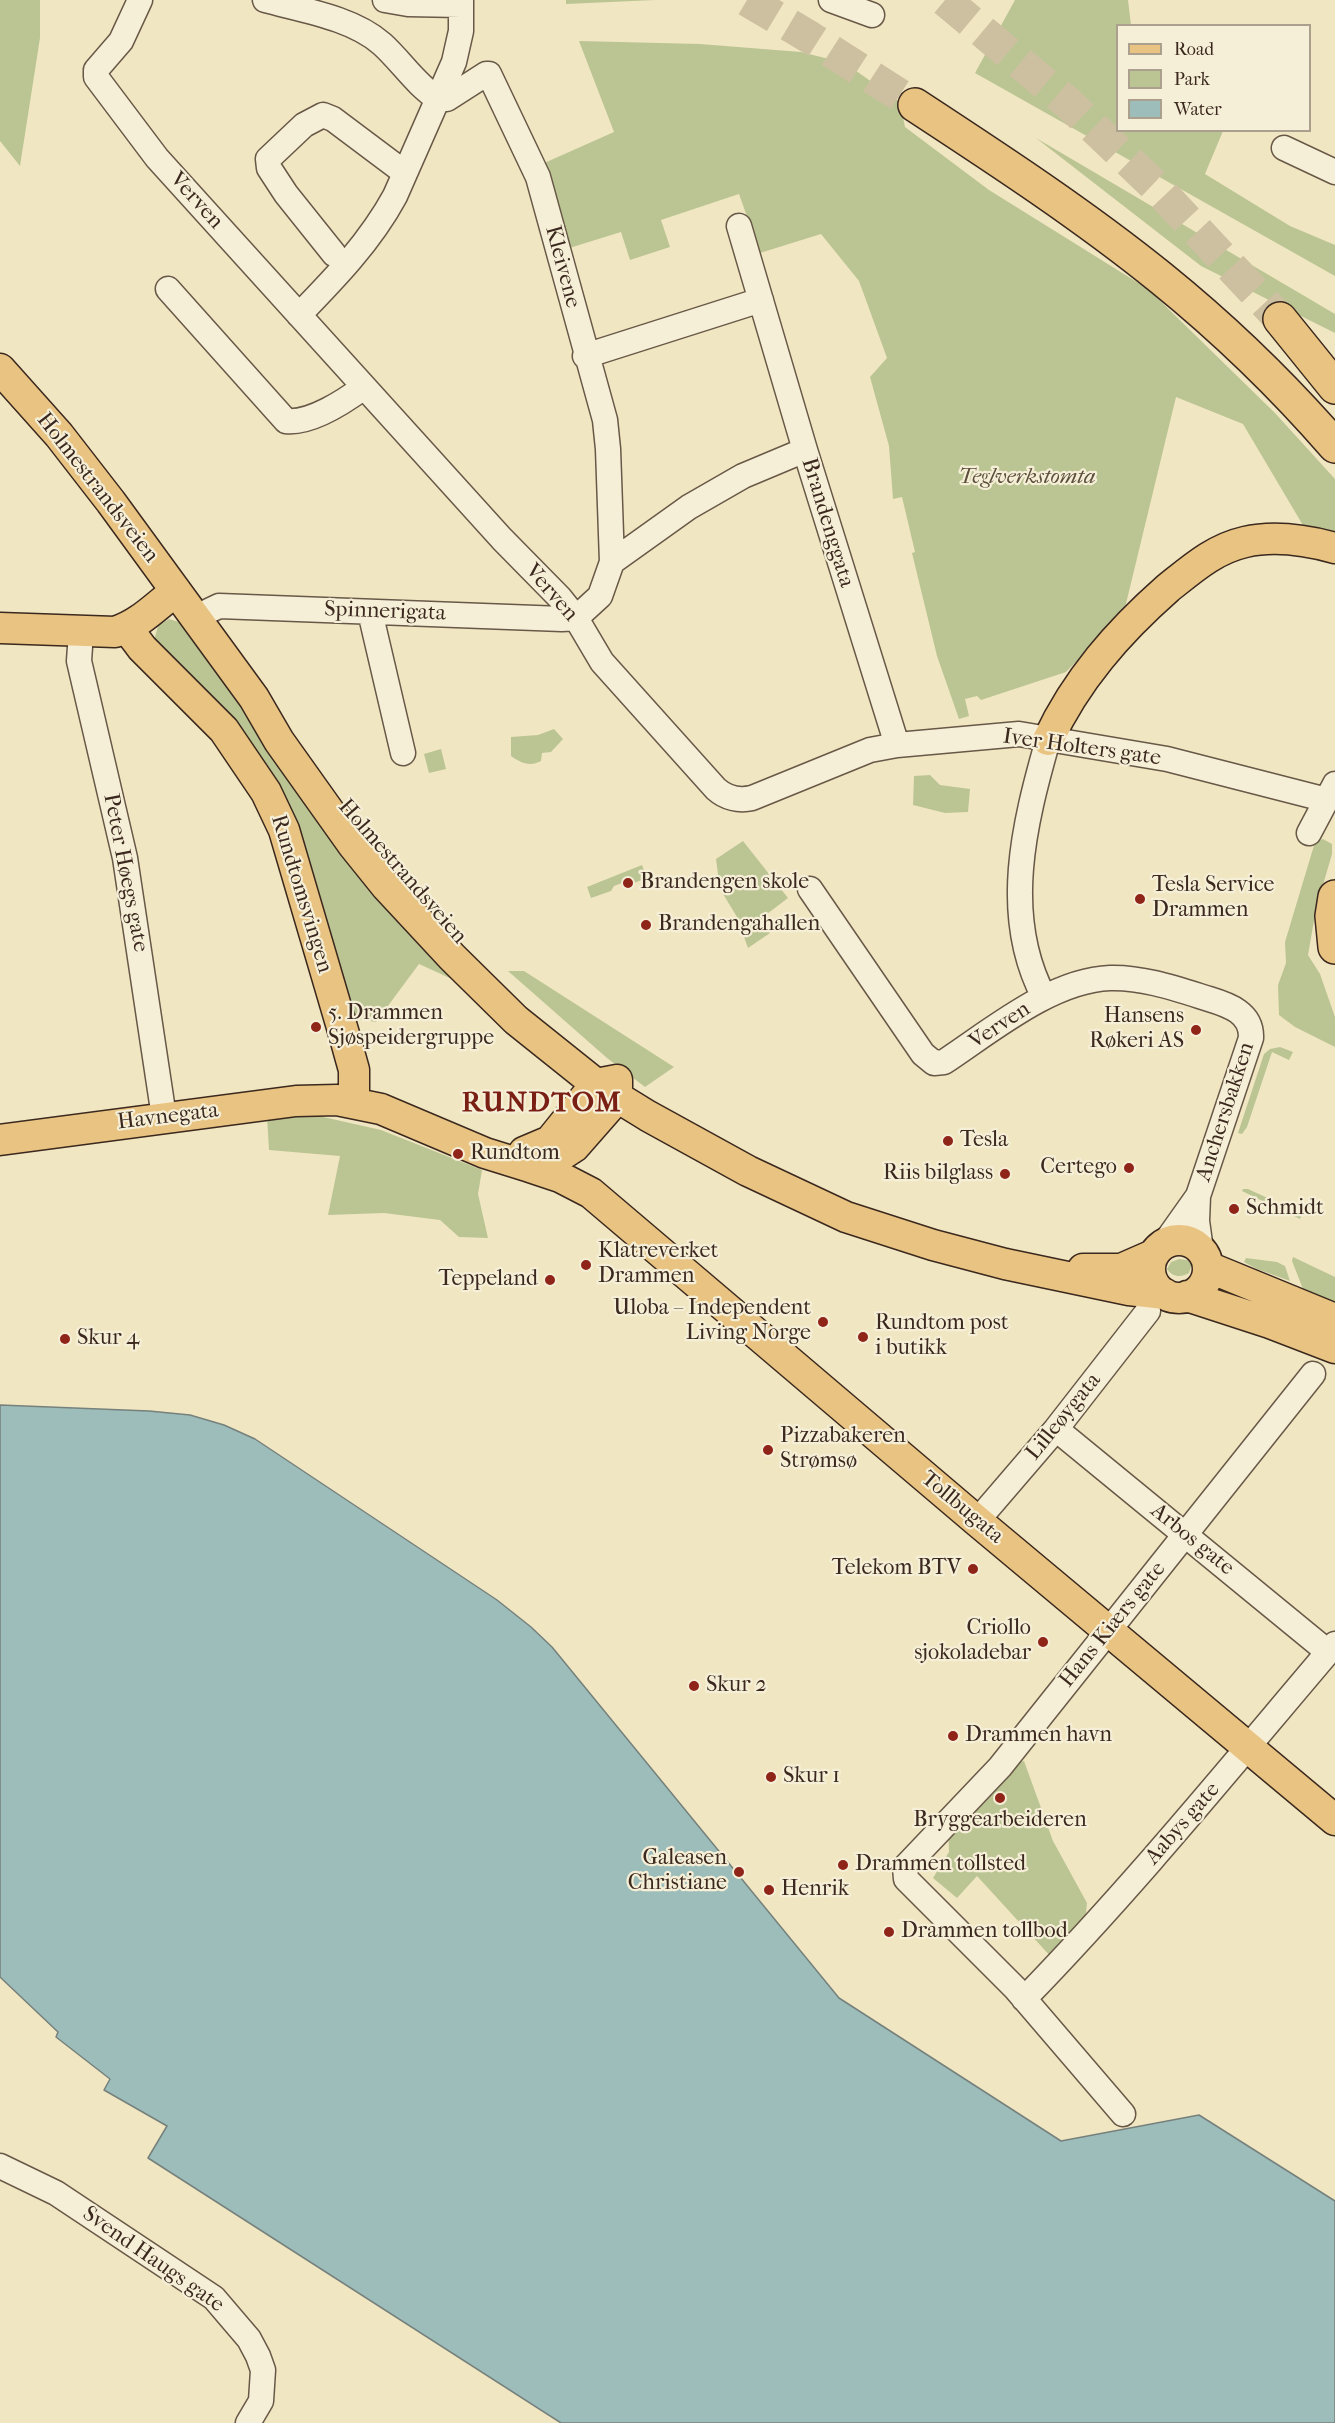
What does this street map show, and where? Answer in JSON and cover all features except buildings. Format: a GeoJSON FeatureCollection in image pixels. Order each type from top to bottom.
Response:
{"type":"FeatureCollection","features":[{"type":"Feature","properties":{"kind":"highway"},"geometry":{"type":"LineString","coordinates":[[915,105],[1031,182],[1162,279],[1259,364],[1335,446]]}},
{"type":"Feature","properties":{"kind":"highway"},"geometry":{"type":"LineString","coordinates":[[1280,319],[1335,387]]}},
{"type":"Feature","properties":{"kind":"highway"},"geometry":{"type":"LineString","coordinates":[[1335,897],[1332,916],[1335,947]]}},
{"type":"Feature","properties":{"kind":"main road","name":"Holmestrandsveien"},"geometry":{"type":"LineString","coordinates":[[0,369],[86,469],[254,698],[279,741],[315,794],[386,886],[452,957],[516,1020],[610,1087]]}},
{"type":"Feature","properties":{"kind":"main road"},"geometry":{"type":"LineString","coordinates":[[1048,740],[1066,703],[1098,659],[1132,619],[1202,560],[1243,542],[1260,539],[1277,538],[1333,547]]}},
{"type":"Feature","properties":{"kind":"main road"},"geometry":{"type":"LineString","coordinates":[[0,628],[115,632],[143,618],[176,591]]}},
{"type":"Feature","properties":{"kind":"main road","name":"Rundtomsvingen"},"geometry":{"type":"LineString","coordinates":[[127,628],[142,648],[224,729],[255,773],[277,813],[354,1070],[345,1101]]}},
{"type":"Feature","properties":{"kind":"main road","name":"Holmestrandsveien"},"geometry":{"type":"LineString","coordinates":[[254,698],[286,732],[418,897],[610,1087]]}},
{"type":"Feature","properties":{"kind":"main road"},"geometry":{"type":"LineString","coordinates":[[345,1101],[392,1113],[497,1158],[554,1158],[610,1087]]}},
{"type":"Feature","properties":{"kind":"main road"},"geometry":{"type":"LineString","coordinates":[[610,1087],[656,1107],[751,1160],[840,1202],[904,1225],[978,1247],[1079,1269],[1121,1269],[1171,1241],[1187,1241],[1204,1259],[1335,1318]]}},
{"type":"Feature","properties":{"kind":"main road"},"geometry":{"type":"LineString","coordinates":[[610,1087],[747,1171],[846,1217],[933,1245],[1016,1266],[1270,1323],[1335,1348]]}},
{"type":"Feature","properties":{"kind":"main road","name":"Havnegata"},"geometry":{"type":"LineString","coordinates":[[0,1140],[296,1101],[345,1101]]}},
{"type":"Feature","properties":{"kind":"main road","name":"Tollbugata"},"geometry":{"type":"LineString","coordinates":[[554,1158],[591,1193],[977,1521],[1335,1820]]}},
{"type":"Feature","properties":{"kind":"main road"},"geometry":{"type":"LineString","coordinates":[[1158,1250],[1150,1272],[1167,1300]]}},
{"type":"Feature","properties":{"kind":"main road"},"geometry":{"type":"LineString","coordinates":[[1167,1300],[1202,1285],[1204,1259]]}},
{"type":"Feature","properties":{"kind":"street","name":"Verven"},"geometry":{"type":"LineString","coordinates":[[140,0],[121,41],[96,70],[96,77],[157,158],[576,618],[602,662],[716,789],[724,795],[735,798]]}},
{"type":"Feature","properties":{"kind":"street"},"geometry":{"type":"LineString","coordinates":[[265,0],[357,27],[380,42],[426,92],[438,99]]}},
{"type":"Feature","properties":{"kind":"street"},"geometry":{"type":"LineString","coordinates":[[299,315],[347,266],[384,217],[447,81],[459,45],[461,6],[408,4],[385,0]]}},
{"type":"Feature","properties":{"kind":"street"},"geometry":{"type":"LineString","coordinates":[[831,0],[872,15]]}},
{"type":"Feature","properties":{"kind":"street","name":"Kleivene"},"geometry":{"type":"LineString","coordinates":[[438,99],[447,99],[489,74],[538,177],[585,356],[598,389],[607,440],[612,562],[600,596],[576,618]]}},
{"type":"Feature","properties":{"kind":"street"},"geometry":{"type":"LineString","coordinates":[[333,254],[280,186],[269,168],[268,159],[304,125],[323,115],[333,119],[405,173]]}},
{"type":"Feature","properties":{"kind":"street"},"geometry":{"type":"LineString","coordinates":[[1284,148],[1335,172]]}},
{"type":"Feature","properties":{"kind":"street","name":"Brandenggata"},"geometry":{"type":"LineString","coordinates":[[739,226],[805,450],[897,745]]}},
{"type":"Feature","properties":{"kind":"street"},"geometry":{"type":"LineString","coordinates":[[168,289],[286,421],[298,423],[346,401],[364,387]]}},
{"type":"Feature","properties":{"kind":"street"},"geometry":{"type":"LineString","coordinates":[[585,356],[761,300]]}},
{"type":"Feature","properties":{"kind":"street"},"geometry":{"type":"LineString","coordinates":[[612,562],[689,507],[743,476],[805,450]]}},
{"type":"Feature","properties":{"kind":"street","name":"Spinnerigata"},"geometry":{"type":"LineString","coordinates":[[196,617],[219,606],[576,618]]}},
{"type":"Feature","properties":{"kind":"street"},"geometry":{"type":"LineString","coordinates":[[370,612],[403,753]]}},
{"type":"Feature","properties":{"kind":"street","name":"Peter Høegs gate"},"geometry":{"type":"LineString","coordinates":[[81,632],[79,661],[125,858],[164,1117]]}},
{"type":"Feature","properties":{"kind":"street","name":"Iver Holters gate"},"geometry":{"type":"LineString","coordinates":[[735,798],[750,798],[870,750],[897,745],[1007,734],[1167,759],[1331,792]]}},
{"type":"Feature","properties":{"kind":"street"},"geometry":{"type":"LineString","coordinates":[[1044,997],[1027,960],[1020,899],[1024,839],[1048,740]]}},
{"type":"Feature","properties":{"kind":"street"},"geometry":{"type":"LineString","coordinates":[[1309,833],[1331,792]]}},
{"type":"Feature","properties":{"kind":"street","name":"Verven"},"geometry":{"type":"LineString","coordinates":[[814,895],[923,1054],[934,1063],[944,1062],[1044,997],[1065,987],[1110,978],[1171,987],[1222,1003],[1234,1008],[1251,1027]]}},
{"type":"Feature","properties":{"kind":"street","name":"Anchersbakken"},"geometry":{"type":"LineString","coordinates":[[1198,1196],[1249,1048],[1251,1027]]}},
{"type":"Feature","properties":{"kind":"street"},"geometry":{"type":"LineString","coordinates":[[1158,1250],[1198,1196]]}},
{"type":"Feature","properties":{"kind":"street"},"geometry":{"type":"LineString","coordinates":[[1198,1196],[1197,1221],[1204,1259]]}},
{"type":"Feature","properties":{"kind":"street","name":"Lilleøygata"},"geometry":{"type":"LineString","coordinates":[[977,1521],[1167,1300]]}},
{"type":"Feature","properties":{"kind":"street","name":"Hans Kiærs gate"},"geometry":{"type":"LineString","coordinates":[[1024,1999],[906,1879],[905,1868],[995,1772],[1313,1374]]}},
{"type":"Feature","properties":{"kind":"street","name":"Arbos gate"},"geometry":{"type":"LineString","coordinates":[[1056,1429],[1185,1535],[1332,1648]]}},
{"type":"Feature","properties":{"kind":"street","name":"Aabys gate"},"geometry":{"type":"LineString","coordinates":[[1024,1999],[1089,1932],[1250,1748],[1332,1648]]}},
{"type":"Feature","properties":{"kind":"street"},"geometry":{"type":"LineString","coordinates":[[1024,1999],[1123,2114]]}},
{"type":"Feature","properties":{"kind":"street","name":"Svend Haugs gate"},"geometry":{"type":"LineString","coordinates":[[0,2166],[56,2193],[213,2298],[249,2339],[262,2370],[261,2401],[248,2423]]}},
{"type":"Feature","properties":{"kind":"green space"},"geometry":{"type":"Polygon","coordinates":[[[0,0],[40,0],[40,38],[20,166],[0,141],[0,0]]]}},
{"type":"Feature","properties":{"kind":"green space"},"geometry":{"type":"Polygon","coordinates":[[[566,0],[655,0],[566,4],[566,0]]]}},
{"type":"Feature","properties":{"kind":"green space"},"geometry":{"type":"Polygon","coordinates":[[[1015,0],[1128,0],[1131,24],[1116,24],[1116,132],[1223,132],[1205,174],[1290,226],[1335,245],[1335,276],[975,73],[1015,0]]]}},
{"type":"Feature","properties":{"kind":"green space","name":"Teglverkstomta"},"geometry":{"type":"Polygon","coordinates":[[[579,41],[700,44],[801,52],[845,63],[900,102],[905,127],[989,190],[1148,289],[1275,413],[1335,479],[1335,534],[1304,527],[1243,424],[1176,397],[1124,612],[1066,672],[981,700],[977,696],[965,699],[969,716],[959,719],[937,656],[912,553],[915,552],[902,497],[893,499],[889,446],[870,377],[887,358],[859,281],[821,234],[760,253],[739,194],[661,220],[670,247],[630,260],[621,232],[563,250],[542,164],[614,132],[579,41]]]}},
{"type":"Feature","properties":{"kind":"green space"},"geometry":{"type":"Polygon","coordinates":[[[1036,138],[1335,314],[1335,333],[1201,266],[1036,138]]]}},
{"type":"Feature","properties":{"kind":"green space"},"geometry":{"type":"Polygon","coordinates":[[[169,619],[190,629],[454,980],[419,964],[376,1022],[348,1017],[297,831],[153,644],[158,626],[169,619]]]}},
{"type":"Feature","properties":{"kind":"green space"},"geometry":{"type":"Polygon","coordinates":[[[554,729],[563,739],[551,752],[542,753],[541,761],[533,764],[526,763],[511,756],[511,737],[538,735],[554,729]]]}},
{"type":"Feature","properties":{"kind":"green space"},"geometry":{"type":"Polygon","coordinates":[[[441,749],[446,769],[429,773],[424,754],[441,749]]]}},
{"type":"Feature","properties":{"kind":"green space"},"geometry":{"type":"Polygon","coordinates":[[[930,775],[940,785],[970,789],[968,812],[945,813],[913,805],[914,776],[930,775]]]}},
{"type":"Feature","properties":{"kind":"green space"},"geometry":{"type":"Polygon","coordinates":[[[1323,839],[1332,844],[1332,854],[1316,909],[1308,955],[1320,974],[1335,1017],[1335,1047],[1295,1027],[1279,1015],[1278,985],[1286,963],[1285,942],[1315,842],[1323,839]]]}},
{"type":"Feature","properties":{"kind":"green space"},"geometry":{"type":"Polygon","coordinates":[[[743,841],[788,898],[763,917],[770,933],[748,948],[737,917],[720,889],[716,859],[743,841]]]}},
{"type":"Feature","properties":{"kind":"green space"},"geometry":{"type":"Polygon","coordinates":[[[642,865],[647,878],[626,886],[622,883],[614,886],[611,891],[591,898],[587,887],[642,865]]]}},
{"type":"Feature","properties":{"kind":"green space"},"geometry":{"type":"Polygon","coordinates":[[[508,971],[524,971],[674,1067],[645,1087],[607,1058],[508,971]]]}},
{"type":"Feature","properties":{"kind":"green space"},"geometry":{"type":"Polygon","coordinates":[[[1280,1047],[1293,1052],[1289,1060],[1272,1052],[1247,1127],[1242,1134],[1238,1133],[1264,1054],[1270,1049],[1280,1047]]]}},
{"type":"Feature","properties":{"kind":"green space"},"geometry":{"type":"Polygon","coordinates":[[[310,1114],[381,1130],[482,1170],[478,1194],[488,1238],[459,1237],[440,1220],[384,1213],[328,1215],[340,1156],[269,1150],[267,1116],[310,1114]]]}},
{"type":"Feature","properties":{"kind":"green space"},"geometry":{"type":"Polygon","coordinates":[[[1248,1189],[1302,1214],[1300,1219],[1242,1191],[1248,1189]]]}},
{"type":"Feature","properties":{"kind":"green space"},"geometry":{"type":"Polygon","coordinates":[[[1293,1257],[1335,1277],[1335,1309],[1301,1296],[1303,1289],[1292,1261],[1293,1257]]]}},
{"type":"Feature","properties":{"kind":"green space"},"geometry":{"type":"Polygon","coordinates":[[[1246,1258],[1277,1262],[1285,1266],[1290,1281],[1257,1269],[1244,1262],[1246,1258]]]}},
{"type":"Feature","properties":{"kind":"green space"},"geometry":{"type":"Polygon","coordinates":[[[1179,1259],[1187,1260],[1192,1264],[1189,1273],[1183,1276],[1171,1274],[1167,1269],[1171,1262],[1179,1259]]]}},
{"type":"Feature","properties":{"kind":"green space"},"geometry":{"type":"Polygon","coordinates":[[[1024,1761],[1053,1841],[1087,1903],[1083,1939],[1052,1958],[977,1876],[957,1898],[933,1878],[949,1852],[948,1823],[1001,1768],[1024,1761]]]}},
{"type":"Feature","properties":{"kind":"water"},"geometry":{"type":"Polygon","coordinates":[[[0,1405],[149,1411],[190,1415],[224,1425],[255,1439],[497,1600],[552,1647],[839,1998],[1061,2141],[1199,2115],[1335,2201],[1335,2423],[561,2423],[148,2158],[167,2126],[104,2090],[110,2079],[56,2037],[58,2032],[0,1977],[0,1405]]]}},
{"type":"Feature","properties":{"kind":"tunnel"},"geometry":{"type":"LineString","coordinates":[[747,0],[915,105]]}},
{"type":"Feature","properties":{"kind":"tunnel"},"geometry":{"type":"LineString","coordinates":[[945,0],[1068,103],[1157,188],[1280,319]]}},
{"type":"Feature","properties":{"kind":"place","name":"Brandengen skole"},"geometry":{"type":"Point","coordinates":[628,883]}},
{"type":"Feature","properties":{"kind":"place","name":"Tesla Service Drammen"},"geometry":{"type":"Point","coordinates":[1140,899]}},
{"type":"Feature","properties":{"kind":"place","name":"Brandengahallen"},"geometry":{"type":"Point","coordinates":[646,925]}},
{"type":"Feature","properties":{"kind":"place","name":"5. Drammen Sjøspeidergruppe"},"geometry":{"type":"Point","coordinates":[316,1027]}},
{"type":"Feature","properties":{"kind":"place","name":"Hansens Røkeri AS"},"geometry":{"type":"Point","coordinates":[1196,1030]}},
{"type":"Feature","properties":{"kind":"place","name":"Tesla"},"geometry":{"type":"Point","coordinates":[948,1141]}},
{"type":"Feature","properties":{"kind":"place","name":"Rundtom"},"geometry":{"type":"Point","coordinates":[458,1154]}},
{"type":"Feature","properties":{"kind":"place","name":"Certego"},"geometry":{"type":"Point","coordinates":[1129,1168]}},
{"type":"Feature","properties":{"kind":"place","name":"Riis bilglass"},"geometry":{"type":"Point","coordinates":[1005,1174]}},
{"type":"Feature","properties":{"kind":"place","name":"Schmidt"},"geometry":{"type":"Point","coordinates":[1234,1209]}},
{"type":"Feature","properties":{"kind":"place","name":"Klatreverket Drammen"},"geometry":{"type":"Point","coordinates":[586,1265]}},
{"type":"Feature","properties":{"kind":"place","name":"Teppeland"},"geometry":{"type":"Point","coordinates":[550,1280]}},
{"type":"Feature","properties":{"kind":"place","name":"Uloba – Independent Living Norge"},"geometry":{"type":"Point","coordinates":[823,1322]}},
{"type":"Feature","properties":{"kind":"place","name":"Rundtom post i butikk"},"geometry":{"type":"Point","coordinates":[863,1337]}},
{"type":"Feature","properties":{"kind":"place","name":"Skur 4"},"geometry":{"type":"Point","coordinates":[65,1339]}},
{"type":"Feature","properties":{"kind":"place","name":"Pizzabakeren Strømsø"},"geometry":{"type":"Point","coordinates":[768,1450]}},
{"type":"Feature","properties":{"kind":"place","name":"Telekom BTV"},"geometry":{"type":"Point","coordinates":[973,1569]}},
{"type":"Feature","properties":{"kind":"place","name":"Criollo sjokoladebar"},"geometry":{"type":"Point","coordinates":[1043,1642]}},
{"type":"Feature","properties":{"kind":"place","name":"Skur 2"},"geometry":{"type":"Point","coordinates":[694,1686]}},
{"type":"Feature","properties":{"kind":"place","name":"Drammen havn"},"geometry":{"type":"Point","coordinates":[953,1736]}},
{"type":"Feature","properties":{"kind":"place","name":"Skur 1"},"geometry":{"type":"Point","coordinates":[771,1777]}},
{"type":"Feature","properties":{"kind":"place","name":"Bryggearbeideren"},"geometry":{"type":"Point","coordinates":[1000,1798]}},
{"type":"Feature","properties":{"kind":"place","name":"Drammen tollsted"},"geometry":{"type":"Point","coordinates":[843,1865]}},
{"type":"Feature","properties":{"kind":"place","name":"Galeasen Christiane"},"geometry":{"type":"Point","coordinates":[739,1872]}},
{"type":"Feature","properties":{"kind":"place","name":"Henrik"},"geometry":{"type":"Point","coordinates":[769,1890]}},
{"type":"Feature","properties":{"kind":"place","name":"Drammen tollbod"},"geometry":{"type":"Point","coordinates":[889,1932]}},
{"type":"Feature","properties":{"kind":"district","name":"RUNDTOM"},"geometry":{"type":"Point","coordinates":[542,1104]}}]}
